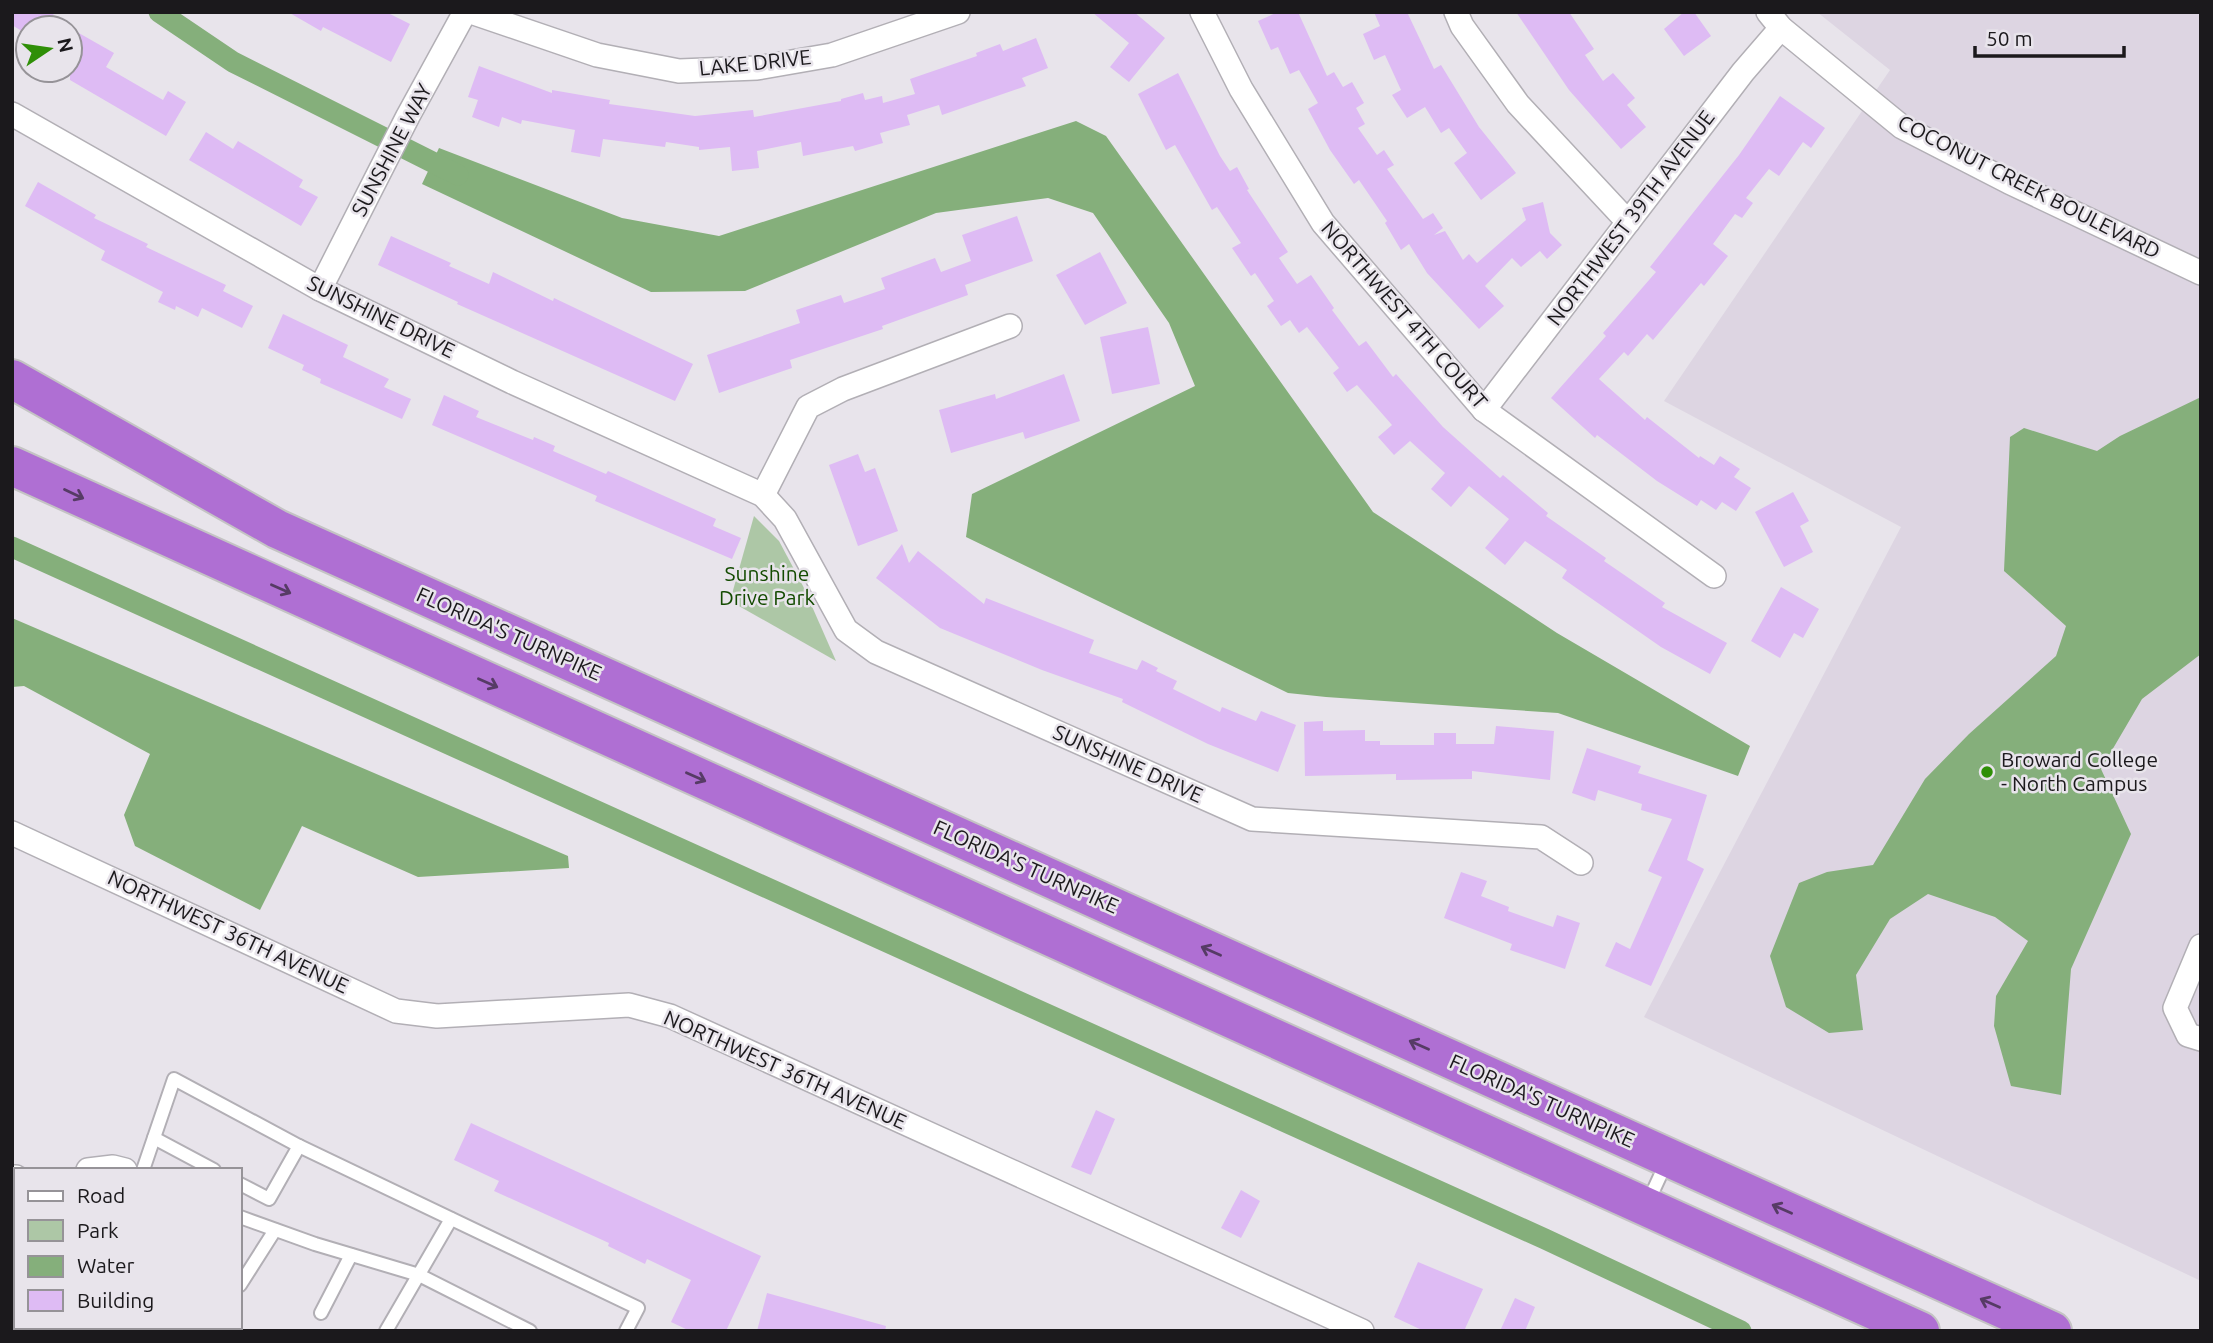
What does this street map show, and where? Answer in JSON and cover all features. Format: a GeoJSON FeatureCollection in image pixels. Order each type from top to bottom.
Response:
{"type":"FeatureCollection","features":[{"type":"Feature","properties":{"kind":"highway","name":"FLORIDA'S TURNPIKE"},"geometry":{"type":"LineString","coordinates":[[12,379],[276,529],[2052,1331]]}},
{"type":"Feature","properties":{"kind":"highway"},"geometry":{"type":"LineString","coordinates":[[12,466],[1920,1331]]}},
{"type":"Feature","properties":{"kind":"street","name":"LAKE DRIVE"},"geometry":{"type":"LineString","coordinates":[[468,12],[597,55],[679,71],[758,68],[832,55],[952,13]]}},
{"type":"Feature","properties":{"kind":"street","name":"SUNSHINE WAY"},"geometry":{"type":"LineString","coordinates":[[320,289],[408,116],[468,12]]}},
{"type":"Feature","properties":{"kind":"street","name":"NORTHWEST 4TH COURT"},"geometry":{"type":"LineString","coordinates":[[1202,12],[1241,89],[1323,223],[1484,410],[1714,576]]}},
{"type":"Feature","properties":{"kind":"street"},"geometry":{"type":"LineString","coordinates":[[1456,12],[1462,26],[1518,104],[1628,222]]}},
{"type":"Feature","properties":{"kind":"street","name":"NORTHWEST 39TH AVENUE"},"geometry":{"type":"LineString","coordinates":[[1484,410],[1743,72],[1774,20]]}},
{"type":"Feature","properties":{"kind":"street","name":"COCONUT CREEK BOULEVARD"},"geometry":{"type":"LineString","coordinates":[[1774,20],[1902,127],[2009,182],[2201,273]]}},
{"type":"Feature","properties":{"kind":"street","name":"SUNSHINE DRIVE"},"geometry":{"type":"LineString","coordinates":[[12,114],[320,289],[512,382],[763,495],[785,519],[846,631],[876,652],[1252,819],[1541,837],[1581,863]]}},
{"type":"Feature","properties":{"kind":"street"},"geometry":{"type":"LineString","coordinates":[[763,495],[808,407],[843,389],[1010,326]]}},
{"type":"Feature","properties":{"kind":"street","name":"NORTHWEST 36TH AVENUE"},"geometry":{"type":"LineString","coordinates":[[12,833],[396,1011],[438,1016],[629,1005],[670,1016],[1362,1331]]}},
{"type":"Feature","properties":{"kind":"street"},"geometry":{"type":"LineString","coordinates":[[2201,946],[2175,1008],[2188,1035],[2201,1039]]}},
{"type":"Feature","properties":{"kind":"lane"},"geometry":{"type":"LineString","coordinates":[[144,1168],[173,1079],[299,1146],[638,1308],[626,1331]]}},
{"type":"Feature","properties":{"kind":"lane"},"geometry":{"type":"LineString","coordinates":[[154,1138],[210,1168]]}},
{"type":"Feature","properties":{"kind":"lane"},"geometry":{"type":"LineString","coordinates":[[242,1185],[269,1199],[299,1146]]}},
{"type":"Feature","properties":{"kind":"lane"},"geometry":{"type":"LineString","coordinates":[[1645,1207],[1669,1158]]}},
{"type":"Feature","properties":{"kind":"lane"},"geometry":{"type":"LineString","coordinates":[[242,1218],[419,1275],[524,1329]]}},
{"type":"Feature","properties":{"kind":"lane"},"geometry":{"type":"LineString","coordinates":[[386,1331],[451,1219]]}},
{"type":"Feature","properties":{"kind":"lane"},"geometry":{"type":"LineString","coordinates":[[242,1283],[275,1230]]}},
{"type":"Feature","properties":{"kind":"lane"},"geometry":{"type":"LineString","coordinates":[[321,1313],[351,1255]]}},
{"type":"Feature","properties":{"kind":"shaded area","name":"Broward College - North Campus"},"geometry":{"type":"Polygon","coordinates":[[[1817,12],[2201,12],[2201,1281],[1644,1017],[1901,527],[1664,401],[1890,70],[1817,12]]]}},
{"type":"Feature","properties":{"kind":"green space","name":"Sunshine Drive Park"},"geometry":{"type":"Polygon","coordinates":[[[754,516],[779,541],[803,586],[836,661],[730,601],[754,516]]]}},
{"type":"Feature","properties":{"kind":"water"},"geometry":{"type":"Polygon","coordinates":[[[1076,121],[1106,136],[1373,512],[1557,633],[1750,746],[1738,776],[1558,713],[1288,693],[966,537],[972,494],[1195,386],[1169,323],[1093,213],[1048,198],[936,213],[745,291],[651,292],[422,184],[439,148],[622,218],[719,236],[1076,121]]]}},
{"type":"Feature","properties":{"kind":"water"},"geometry":{"type":"Polygon","coordinates":[[[2201,397],[2201,654],[2142,699],[2101,769],[2131,834],[2071,969],[2061,1095],[2011,1086],[1994,1026],[1996,996],[2028,941],[1995,917],[1928,894],[1890,919],[1856,975],[1863,1030],[1829,1033],[1786,1007],[1770,956],[1799,883],[1827,872],[1873,865],[1925,779],[1969,734],[2056,656],[2066,626],[2004,571],[2010,437],[2024,428],[2097,451],[2120,436],[2201,397]]]}},
{"type":"Feature","properties":{"kind":"water"},"geometry":{"type":"Polygon","coordinates":[[[12,618],[568,856],[569,868],[418,877],[302,826],[260,910],[135,846],[124,815],[150,754],[24,686],[12,687],[12,618]]]}},
{"type":"Feature","properties":{"kind":"building"},"geometry":{"type":"Polygon","coordinates":[[[12,12],[55,12],[14,14],[14,26],[12,12]]]}},
{"type":"Feature","properties":{"kind":"building"},"geometry":{"type":"Polygon","coordinates":[[[288,12],[386,12],[410,24],[391,62],[323,27],[321,31],[288,12]]]}},
{"type":"Feature","properties":{"kind":"building"},"geometry":{"type":"Polygon","coordinates":[[[1092,12],[1134,12],[1165,38],[1129,82],[1110,67],[1129,43],[1092,12]]]}},
{"type":"Feature","properties":{"kind":"building"},"geometry":{"type":"Polygon","coordinates":[[[1278,12],[1298,12],[1327,76],[1334,72],[1343,87],[1352,82],[1364,103],[1356,108],[1365,124],[1358,128],[1377,155],[1384,150],[1394,165],[1387,169],[1423,219],[1433,213],[1443,228],[1434,235],[1445,231],[1463,260],[1469,254],[1477,263],[1526,220],[1522,208],[1543,202],[1550,233],[1562,245],[1547,259],[1540,251],[1521,267],[1512,258],[1485,286],[1504,306],[1479,329],[1427,273],[1409,244],[1401,250],[1385,223],[1387,221],[1359,180],[1354,184],[1330,150],[1308,109],[1318,103],[1299,70],[1290,74],[1278,47],[1271,50],[1258,21],[1278,12]]]}},
{"type":"Feature","properties":{"kind":"building"},"geometry":{"type":"Polygon","coordinates":[[[1374,12],[1407,12],[1434,69],[1441,65],[1479,127],[1516,173],[1481,200],[1454,163],[1467,153],[1449,128],[1441,133],[1425,107],[1407,118],[1392,95],[1401,90],[1385,55],[1374,60],[1363,34],[1380,26],[1374,12]]]}},
{"type":"Feature","properties":{"kind":"building"},"geometry":{"type":"Polygon","coordinates":[[[1516,12],[1569,12],[1594,49],[1585,55],[1603,81],[1613,73],[1635,98],[1627,105],[1646,127],[1621,149],[1569,90],[1516,12]]]}},
{"type":"Feature","properties":{"kind":"building"},"geometry":{"type":"Polygon","coordinates":[[[1684,12],[1694,12],[1711,36],[1684,56],[1664,29],[1684,12]]]}},
{"type":"Feature","properties":{"kind":"building"},"geometry":{"type":"Polygon","coordinates":[[[84,36],[114,53],[106,67],[163,100],[168,91],[186,102],[166,136],[77,84],[84,84],[84,36]]]}},
{"type":"Feature","properties":{"kind":"building"},"geometry":{"type":"Polygon","coordinates":[[[1036,38],[1048,68],[1022,78],[1026,86],[942,115],[939,105],[907,115],[910,125],[880,133],[883,143],[855,151],[853,146],[803,156],[801,142],[757,151],[759,168],[732,171],[730,147],[699,150],[699,147],[666,142],[665,147],[603,139],[600,157],[571,152],[575,130],[522,120],[521,124],[502,117],[499,127],[472,117],[478,100],[468,97],[479,66],[552,93],[552,90],[610,100],[609,104],[695,116],[753,110],[754,117],[841,101],[863,93],[865,100],[882,96],[883,103],[915,94],[910,79],[977,56],[976,53],[1000,44],[1003,51],[1036,38]]]}},
{"type":"Feature","properties":{"kind":"building"},"geometry":{"type":"Polygon","coordinates":[[[1178,73],[1220,156],[1230,171],[1237,167],[1249,189],[1247,190],[1288,252],[1279,258],[1297,284],[1311,275],[1334,308],[1332,310],[1359,346],[1366,341],[1393,377],[1396,374],[1443,427],[1500,478],[1503,475],[1548,513],[1546,516],[1665,603],[1662,607],[1727,643],[1710,674],[1661,647],[1562,578],[1567,570],[1525,541],[1505,565],[1485,548],[1509,519],[1469,486],[1451,507],[1431,489],[1445,473],[1410,441],[1394,455],[1378,437],[1392,425],[1357,385],[1347,392],[1333,373],[1339,368],[1307,327],[1299,333],[1290,320],[1281,326],[1267,306],[1274,301],[1255,273],[1251,276],[1232,248],[1241,243],[1217,207],[1212,210],[1175,145],[1166,150],[1138,94],[1178,73]]]}},
{"type":"Feature","properties":{"kind":"building"},"geometry":{"type":"Polygon","coordinates":[[[1780,96],[1825,128],[1811,148],[1803,142],[1779,176],[1769,169],[1746,198],[1753,203],[1742,218],[1735,214],[1713,244],[1728,256],[1704,286],[1701,283],[1653,340],[1647,334],[1628,356],[1624,352],[1599,379],[1645,420],[1647,417],[1699,458],[1700,456],[1714,465],[1720,456],[1740,469],[1734,477],[1751,488],[1736,511],[1722,502],[1716,510],[1701,500],[1697,506],[1657,481],[1597,435],[1595,438],[1551,398],[1606,336],[1603,333],[1656,272],[1650,267],[1739,155],[1780,96]]]}},
{"type":"Feature","properties":{"kind":"building"},"geometry":{"type":"Polygon","coordinates":[[[206,132],[233,149],[238,141],[303,180],[299,187],[318,197],[301,226],[189,160],[206,132]]]}},
{"type":"Feature","properties":{"kind":"building"},"geometry":{"type":"Polygon","coordinates":[[[38,182],[96,215],[94,218],[148,244],[146,247],[226,285],[223,291],[253,306],[242,328],[202,308],[198,317],[176,306],[175,310],[158,302],[163,292],[101,260],[105,251],[25,206],[38,182]]]}},
{"type":"Feature","properties":{"kind":"building"},"geometry":{"type":"Polygon","coordinates":[[[1017,216],[1033,261],[965,285],[968,295],[882,326],[883,329],[790,360],[792,368],[719,393],[707,355],[800,323],[796,310],[841,295],[844,303],[885,289],[881,278],[935,258],[941,272],[971,261],[962,235],[1017,216]]]}},
{"type":"Feature","properties":{"kind":"building"},"geometry":{"type":"Polygon","coordinates":[[[391,236],[451,263],[449,266],[489,284],[493,272],[693,364],[675,401],[457,304],[458,302],[378,265],[391,236]]]}},
{"type":"Feature","properties":{"kind":"building"},"geometry":{"type":"Polygon","coordinates":[[[1100,252],[1127,303],[1085,325],[1056,275],[1100,252]]]}},
{"type":"Feature","properties":{"kind":"building"},"geometry":{"type":"Polygon","coordinates":[[[283,314],[348,345],[343,357],[389,379],[384,387],[411,399],[402,419],[320,383],[321,379],[302,370],[304,365],[268,348],[283,314]]]}},
{"type":"Feature","properties":{"kind":"building"},"geometry":{"type":"Polygon","coordinates":[[[1148,327],[1160,384],[1112,394],[1100,337],[1148,327]]]}},
{"type":"Feature","properties":{"kind":"building"},"geometry":{"type":"Polygon","coordinates":[[[1064,374],[1080,421],[1025,439],[1023,432],[951,453],[939,410],[995,394],[996,399],[1064,374]]]}},
{"type":"Feature","properties":{"kind":"building"},"geometry":{"type":"Polygon","coordinates":[[[444,395],[479,411],[476,417],[533,440],[534,437],[555,446],[553,451],[606,474],[608,471],[716,519],[713,526],[741,538],[732,559],[595,501],[597,496],[432,425],[444,395]]]}},
{"type":"Feature","properties":{"kind":"building"},"geometry":{"type":"Polygon","coordinates":[[[858,454],[865,472],[875,468],[898,531],[858,546],[829,465],[858,454]]]}},
{"type":"Feature","properties":{"kind":"building"},"geometry":{"type":"Polygon","coordinates":[[[1793,492],[1809,521],[1800,526],[1813,552],[1784,567],[1755,512],[1793,492]]]}},
{"type":"Feature","properties":{"kind":"building"},"geometry":{"type":"Polygon","coordinates":[[[902,544],[909,563],[918,551],[984,604],[986,598],[1094,640],[1089,653],[1137,670],[1142,660],[1158,668],[1156,671],[1177,681],[1173,689],[1220,712],[1222,707],[1256,721],[1261,711],[1296,725],[1278,772],[1208,744],[1122,702],[1123,699],[1042,670],[940,628],[876,578],[902,544]]]}},
{"type":"Feature","properties":{"kind":"building"},"geometry":{"type":"Polygon","coordinates":[[[1781,587],[1819,609],[1803,638],[1794,633],[1780,658],[1751,641],[1781,587]]]}},
{"type":"Feature","properties":{"kind":"building"},"geometry":{"type":"Polygon","coordinates":[[[1323,721],[1323,731],[1365,730],[1365,741],[1380,741],[1380,745],[1434,745],[1434,733],[1456,733],[1456,744],[1494,744],[1496,726],[1554,731],[1550,780],[1472,771],[1472,779],[1396,780],[1396,774],[1305,776],[1304,722],[1323,721]]]}},
{"type":"Feature","properties":{"kind":"building"},"geometry":{"type":"Polygon","coordinates":[[[1587,748],[1641,766],[1638,773],[1707,795],[1687,860],[1704,869],[1651,986],[1605,966],[1616,942],[1630,949],[1662,877],[1648,871],[1672,819],[1641,810],[1642,804],[1598,790],[1595,801],[1572,793],[1587,748]]]}},
{"type":"Feature","properties":{"kind":"building"},"geometry":{"type":"Polygon","coordinates":[[[1461,872],[1487,881],[1481,896],[1509,907],[1508,911],[1553,927],[1557,915],[1580,923],[1565,969],[1510,950],[1512,944],[1444,918],[1461,872]]]}},
{"type":"Feature","properties":{"kind":"building"},"geometry":{"type":"Polygon","coordinates":[[[1096,1110],[1115,1119],[1091,1175],[1071,1167],[1096,1110]]]}},
{"type":"Feature","properties":{"kind":"building"},"geometry":{"type":"Polygon","coordinates":[[[471,1123],[761,1256],[726,1331],[690,1331],[671,1322],[691,1280],[647,1259],[645,1264],[608,1246],[609,1243],[494,1191],[499,1181],[454,1160],[471,1123]]]}},
{"type":"Feature","properties":{"kind":"building"},"geometry":{"type":"Polygon","coordinates":[[[1241,1190],[1260,1201],[1241,1238],[1221,1228],[1241,1190]]]}},
{"type":"Feature","properties":{"kind":"building"},"geometry":{"type":"Polygon","coordinates":[[[1418,1262],[1483,1289],[1464,1331],[1424,1331],[1394,1317],[1418,1262]]]}},
{"type":"Feature","properties":{"kind":"building"},"geometry":{"type":"Polygon","coordinates":[[[767,1293],[886,1326],[885,1331],[757,1331],[767,1293]]]}},
{"type":"Feature","properties":{"kind":"building"},"geometry":{"type":"Polygon","coordinates":[[[1515,1298],[1535,1307],[1525,1331],[1500,1331],[1515,1298]]]}},
{"type":"Feature","properties":{"kind":"waterway"},"geometry":{"type":"LineString","coordinates":[[159,12],[233,62],[458,175]]}},
{"type":"Feature","properties":{"kind":"waterway"},"geometry":{"type":"LineString","coordinates":[[12,547],[1545,1239],[1741,1331]]}},
{"type":"Feature","properties":{"kind":"place","name":"Broward College - North Campus"},"geometry":{"type":"Point","coordinates":[1987,772]}}]}
